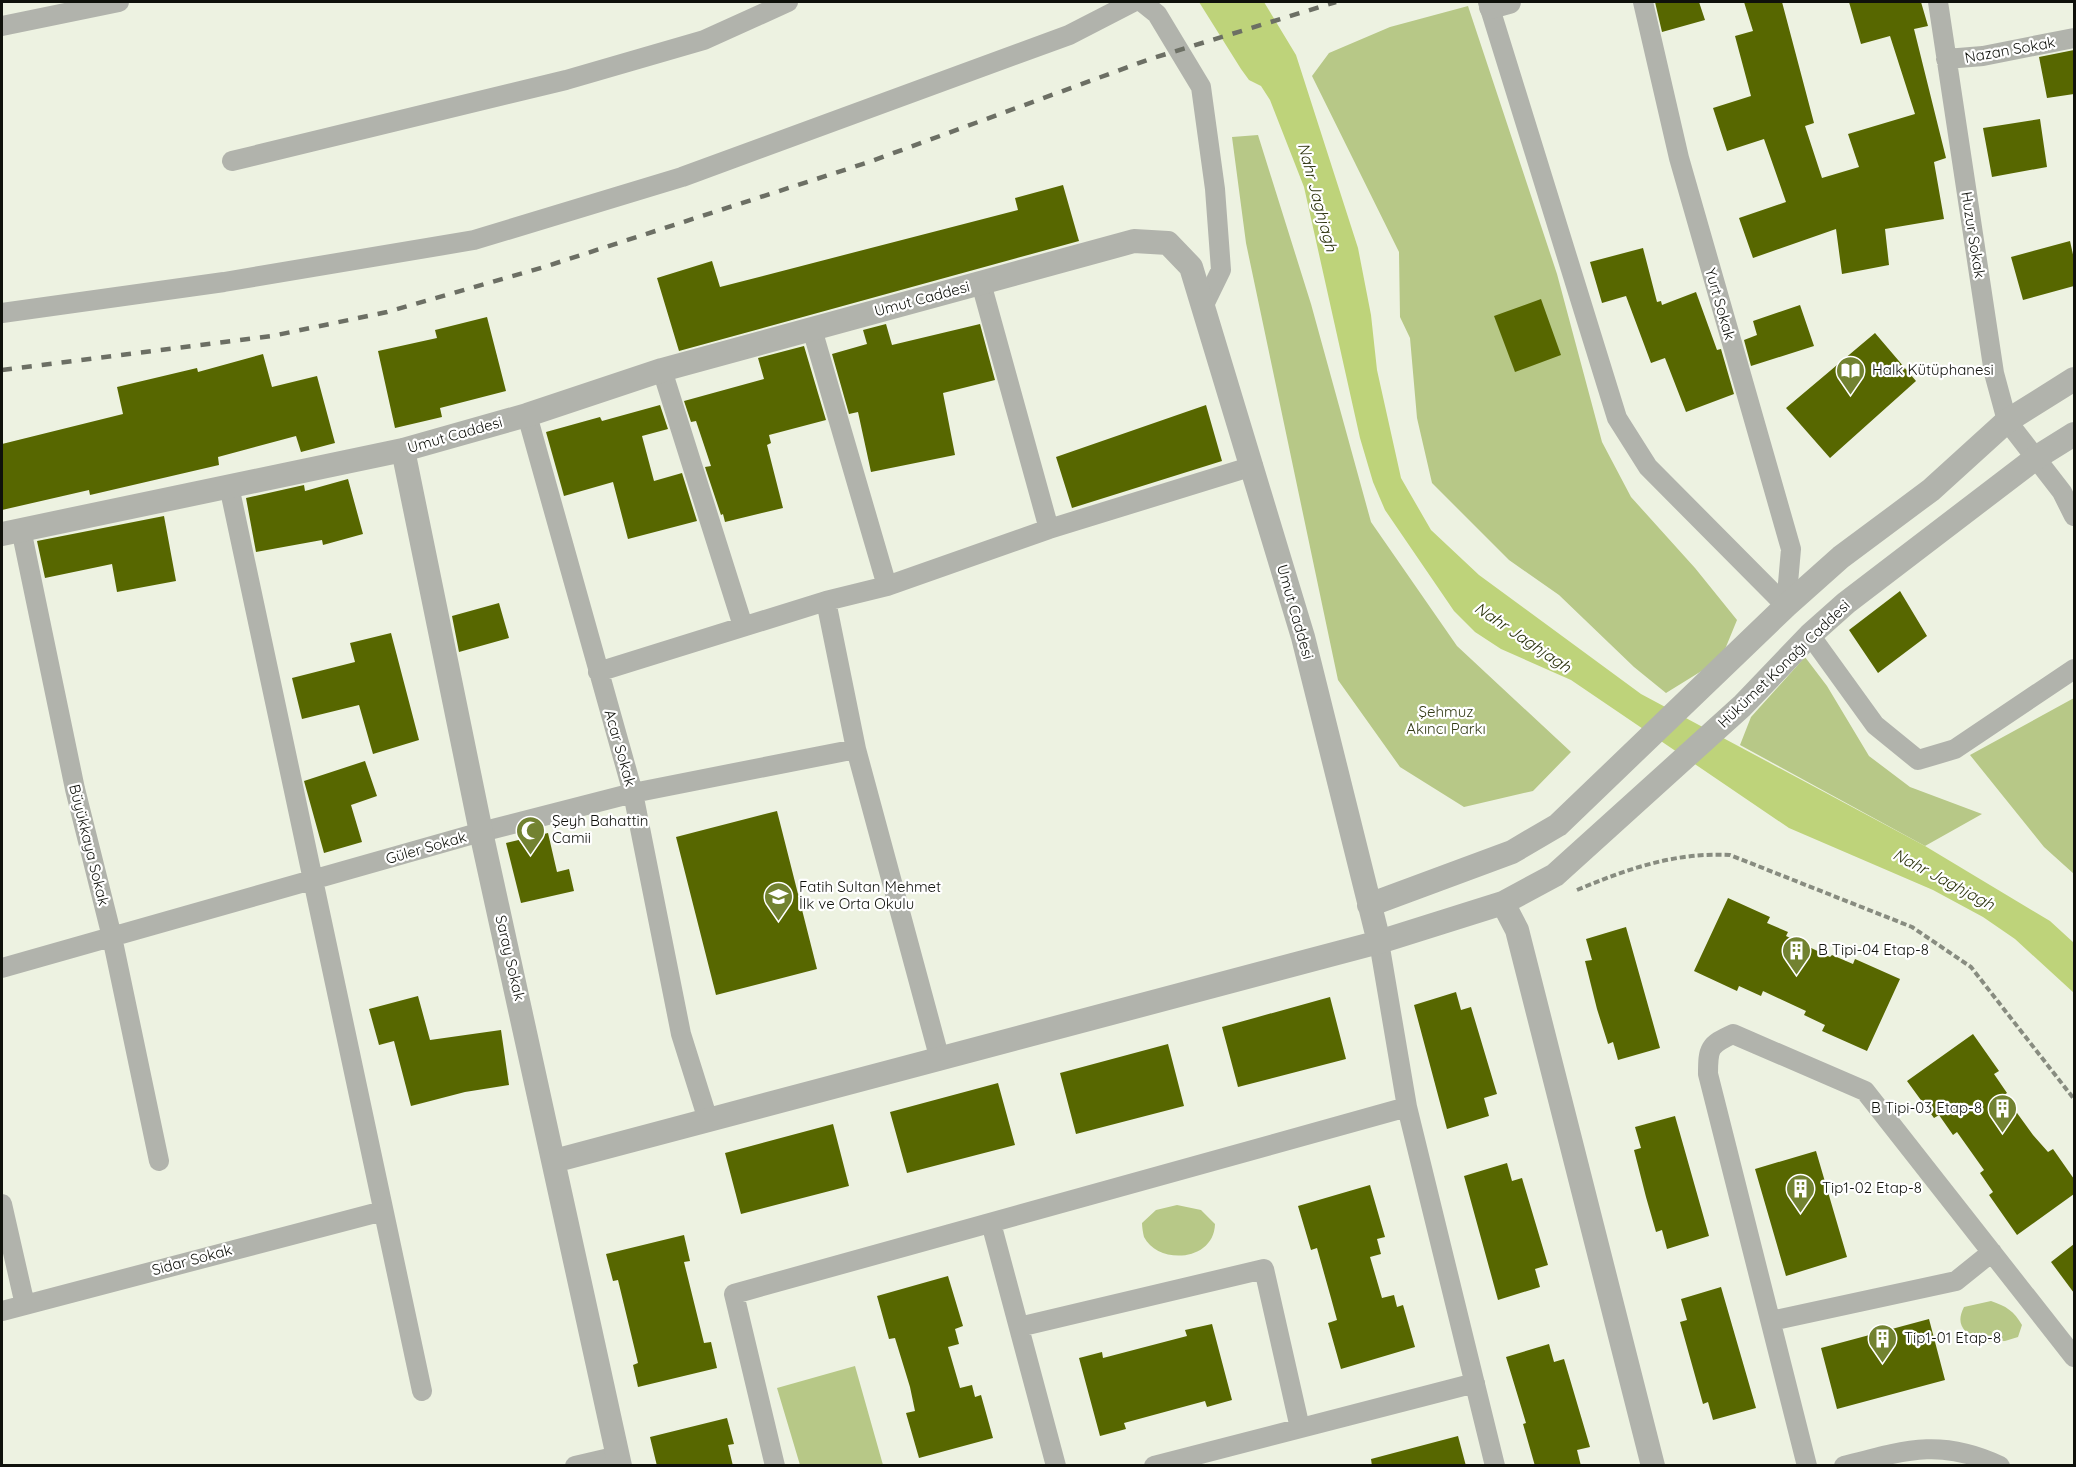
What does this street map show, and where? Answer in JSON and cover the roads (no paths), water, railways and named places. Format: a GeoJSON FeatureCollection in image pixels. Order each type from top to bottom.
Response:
{"type":"FeatureCollection","features":[{"type":"Feature","properties":{"kind":"street"},"geometry":{"type":"LineString","coordinates":[[2,26],[119,2]]}},
{"type":"Feature","properties":{"kind":"street"},"geometry":{"type":"LineString","coordinates":[[232,162],[566,80],[704,40],[788,2]]}},
{"type":"Feature","properties":{"kind":"street"},"geometry":{"type":"LineString","coordinates":[[2,313],[224,282],[474,240],[682,177],[1069,36],[1133,2]]}},
{"type":"Feature","properties":{"kind":"street"},"geometry":{"type":"LineString","coordinates":[[1142,2],[1157,14],[1201,87],[1215,189],[1221,270],[1203,308]]}},
{"type":"Feature","properties":{"kind":"street","name":"Yurt Sokak"},"geometry":{"type":"LineString","coordinates":[[1642,2],[1679,158],[1791,549],[1786,606]]}},
{"type":"Feature","properties":{"kind":"street","name":"Huzur Sokak"},"geometry":{"type":"LineString","coordinates":[[1938,2],[1994,373],[2007,421],[2062,492],[2074,516]]}},
{"type":"Feature","properties":{"kind":"street"},"geometry":{"type":"LineString","coordinates":[[1496,4],[1617,418],[1648,467],[1786,606]]}},
{"type":"Feature","properties":{"kind":"street","name":"Nazan Sokak"},"geometry":{"type":"LineString","coordinates":[[1946,59],[1983,56],[2074,39]]}},
{"type":"Feature","properties":{"kind":"street","name":"Umut Caddesi"},"geometry":{"type":"LineString","coordinates":[[11,531],[403,450],[527,415],[662,370],[1134,241],[1168,243],[1191,267],[1252,466],[1303,637],[1379,942]]}},
{"type":"Feature","properties":{"kind":"street"},"geometry":{"type":"LineString","coordinates":[[981,283],[1049,528]]}},
{"type":"Feature","properties":{"kind":"street"},"geometry":{"type":"LineString","coordinates":[[812,329],[887,586]]}},
{"type":"Feature","properties":{"kind":"street"},"geometry":{"type":"LineString","coordinates":[[662,370],[743,626]]}},
{"type":"Feature","properties":{"kind":"street"},"geometry":{"type":"LineString","coordinates":[[1370,905],[1512,852],[1558,825],[1712,680],[1786,606],[1842,557],[1931,490],[2007,421],[2074,379]]}},
{"type":"Feature","properties":{"kind":"street","name":"Acar Sokak"},"geometry":{"type":"LineString","coordinates":[[527,415],[633,793],[681,1034],[708,1120]]}},
{"type":"Feature","properties":{"kind":"street","name":"Hükümet Konağı Caddesi"},"geometry":{"type":"LineString","coordinates":[[554,1161],[1379,942],[1503,903],[1555,875],[1742,706],[1810,635],[1906,555],[2037,457],[2074,434]]}},
{"type":"Feature","properties":{"kind":"street","name":"Saray Sokak"},"geometry":{"type":"LineString","coordinates":[[403,450],[481,832],[619,1461]]}},
{"type":"Feature","properties":{"kind":"street"},"geometry":{"type":"LineString","coordinates":[[598,672],[743,626],[887,586],[1049,528],[1252,466]]}},
{"type":"Feature","properties":{"kind":"street"},"geometry":{"type":"LineString","coordinates":[[229,486],[422,1391]]}},
{"type":"Feature","properties":{"kind":"street","name":"Büyükkaya Sokak"},"geometry":{"type":"LineString","coordinates":[[11,531],[112,937],[159,1161]]}},
{"type":"Feature","properties":{"kind":"street"},"geometry":{"type":"LineString","coordinates":[[826,602],[856,749],[940,1060]]}},
{"type":"Feature","properties":{"kind":"street"},"geometry":{"type":"LineString","coordinates":[[1810,635],[1875,725],[1918,760],[1955,749],[2074,669]]}},
{"type":"Feature","properties":{"kind":"street","name":"Güler Sokak"},"geometry":{"type":"LineString","coordinates":[[2,968],[481,832],[633,793],[856,749]]}},
{"type":"Feature","properties":{"kind":"street"},"geometry":{"type":"LineString","coordinates":[[1503,903],[1517,930],[1653,1466]]}},
{"type":"Feature","properties":{"kind":"street"},"geometry":{"type":"LineString","coordinates":[[1379,942],[1407,1107],[1495,1466]]}},
{"type":"Feature","properties":{"kind":"street"},"geometry":{"type":"LineString","coordinates":[[1808,1466],[1708,1074],[1708,1055],[1714,1043],[1733,1034],[1865,1091],[2074,1357]]}},
{"type":"Feature","properties":{"kind":"street"},"geometry":{"type":"LineString","coordinates":[[775,1466],[734,1294],[1407,1107]]}},
{"type":"Feature","properties":{"kind":"street"},"geometry":{"type":"LineString","coordinates":[[2,1204],[25,1305]]}},
{"type":"Feature","properties":{"kind":"street","name":"Sidar Sokak"},"geometry":{"type":"LineString","coordinates":[[2,1311],[383,1211]]}},
{"type":"Feature","properties":{"kind":"street"},"geometry":{"type":"LineString","coordinates":[[991,1223],[1056,1466]]}},
{"type":"Feature","properties":{"kind":"street"},"geometry":{"type":"LineString","coordinates":[[1771,1321],[1956,1281],[1992,1252]]}},
{"type":"Feature","properties":{"kind":"street"},"geometry":{"type":"LineString","coordinates":[[1018,1327],[1264,1269],[1300,1428]]}},
{"type":"Feature","properties":{"kind":"street"},"geometry":{"type":"LineString","coordinates":[[1154,1466],[1475,1383]]}},
{"type":"Feature","properties":{"kind":"street"},"geometry":{"type":"LineString","coordinates":[[1845,1465],[1927,1447],[1972,1452],[2000,1466]]}},
{"type":"Feature","properties":{"kind":"street"},"geometry":{"type":"LineString","coordinates":[[575,1466],[619,1461]]}},
{"type":"Feature","properties":{"kind":"water","name":"Nahr Jaghjagh"},"geometry":{"type":"Polygon","coordinates":[[[1199,2],[1264,2],[1296,55],[1358,248],[1371,315],[1377,370],[1401,478],[1431,530],[1479,575],[1641,694],[1925,846],[2050,921],[2074,943],[2074,993],[2015,939],[1983,917],[1933,890],[1789,828],[1571,680],[1501,649],[1475,632],[1454,611],[1385,510],[1373,482],[1360,438],[1304,187],[1270,100],[1261,86],[1249,80],[1241,69],[1199,2]]]}},
{"type":"Feature","properties":{"kind":"railway"},"geometry":{"type":"LineString","coordinates":[[2,370],[272,336],[387,312],[544,267],[869,162],[1150,59],[1336,2]]}},
{"type":"Feature","properties":{"kind":"place","name":"Halk Kütüphanesi"},"geometry":{"type":"Point","coordinates":[1851,396]}},
{"type":"Feature","properties":{"kind":"place","name":"Şeyh Bahattin Camii"},"geometry":{"type":"Point","coordinates":[531,856]}},
{"type":"Feature","properties":{"kind":"place","name":"Fatih Sultan Mehmet İlk ve Orta Okulu"},"geometry":{"type":"Point","coordinates":[778,922]}},
{"type":"Feature","properties":{"kind":"place","name":"B Tipi-04 Etap-8"},"geometry":{"type":"Point","coordinates":[1797,976]}},
{"type":"Feature","properties":{"kind":"place","name":"B Tipi-03 Etap-8"},"geometry":{"type":"Point","coordinates":[2003,1134]}},
{"type":"Feature","properties":{"kind":"place","name":"Tip1-02 Etap-8"},"geometry":{"type":"Point","coordinates":[1801,1214]}},
{"type":"Feature","properties":{"kind":"place","name":"Tip1-01 Etap-8"},"geometry":{"type":"Point","coordinates":[1883,1364]}},
{"type":"Feature","properties":{"kind":"park label","name":"Şehmuz Akıncı Parkı"},"geometry":{"type":"Point","coordinates":[1446,720]}}]}
